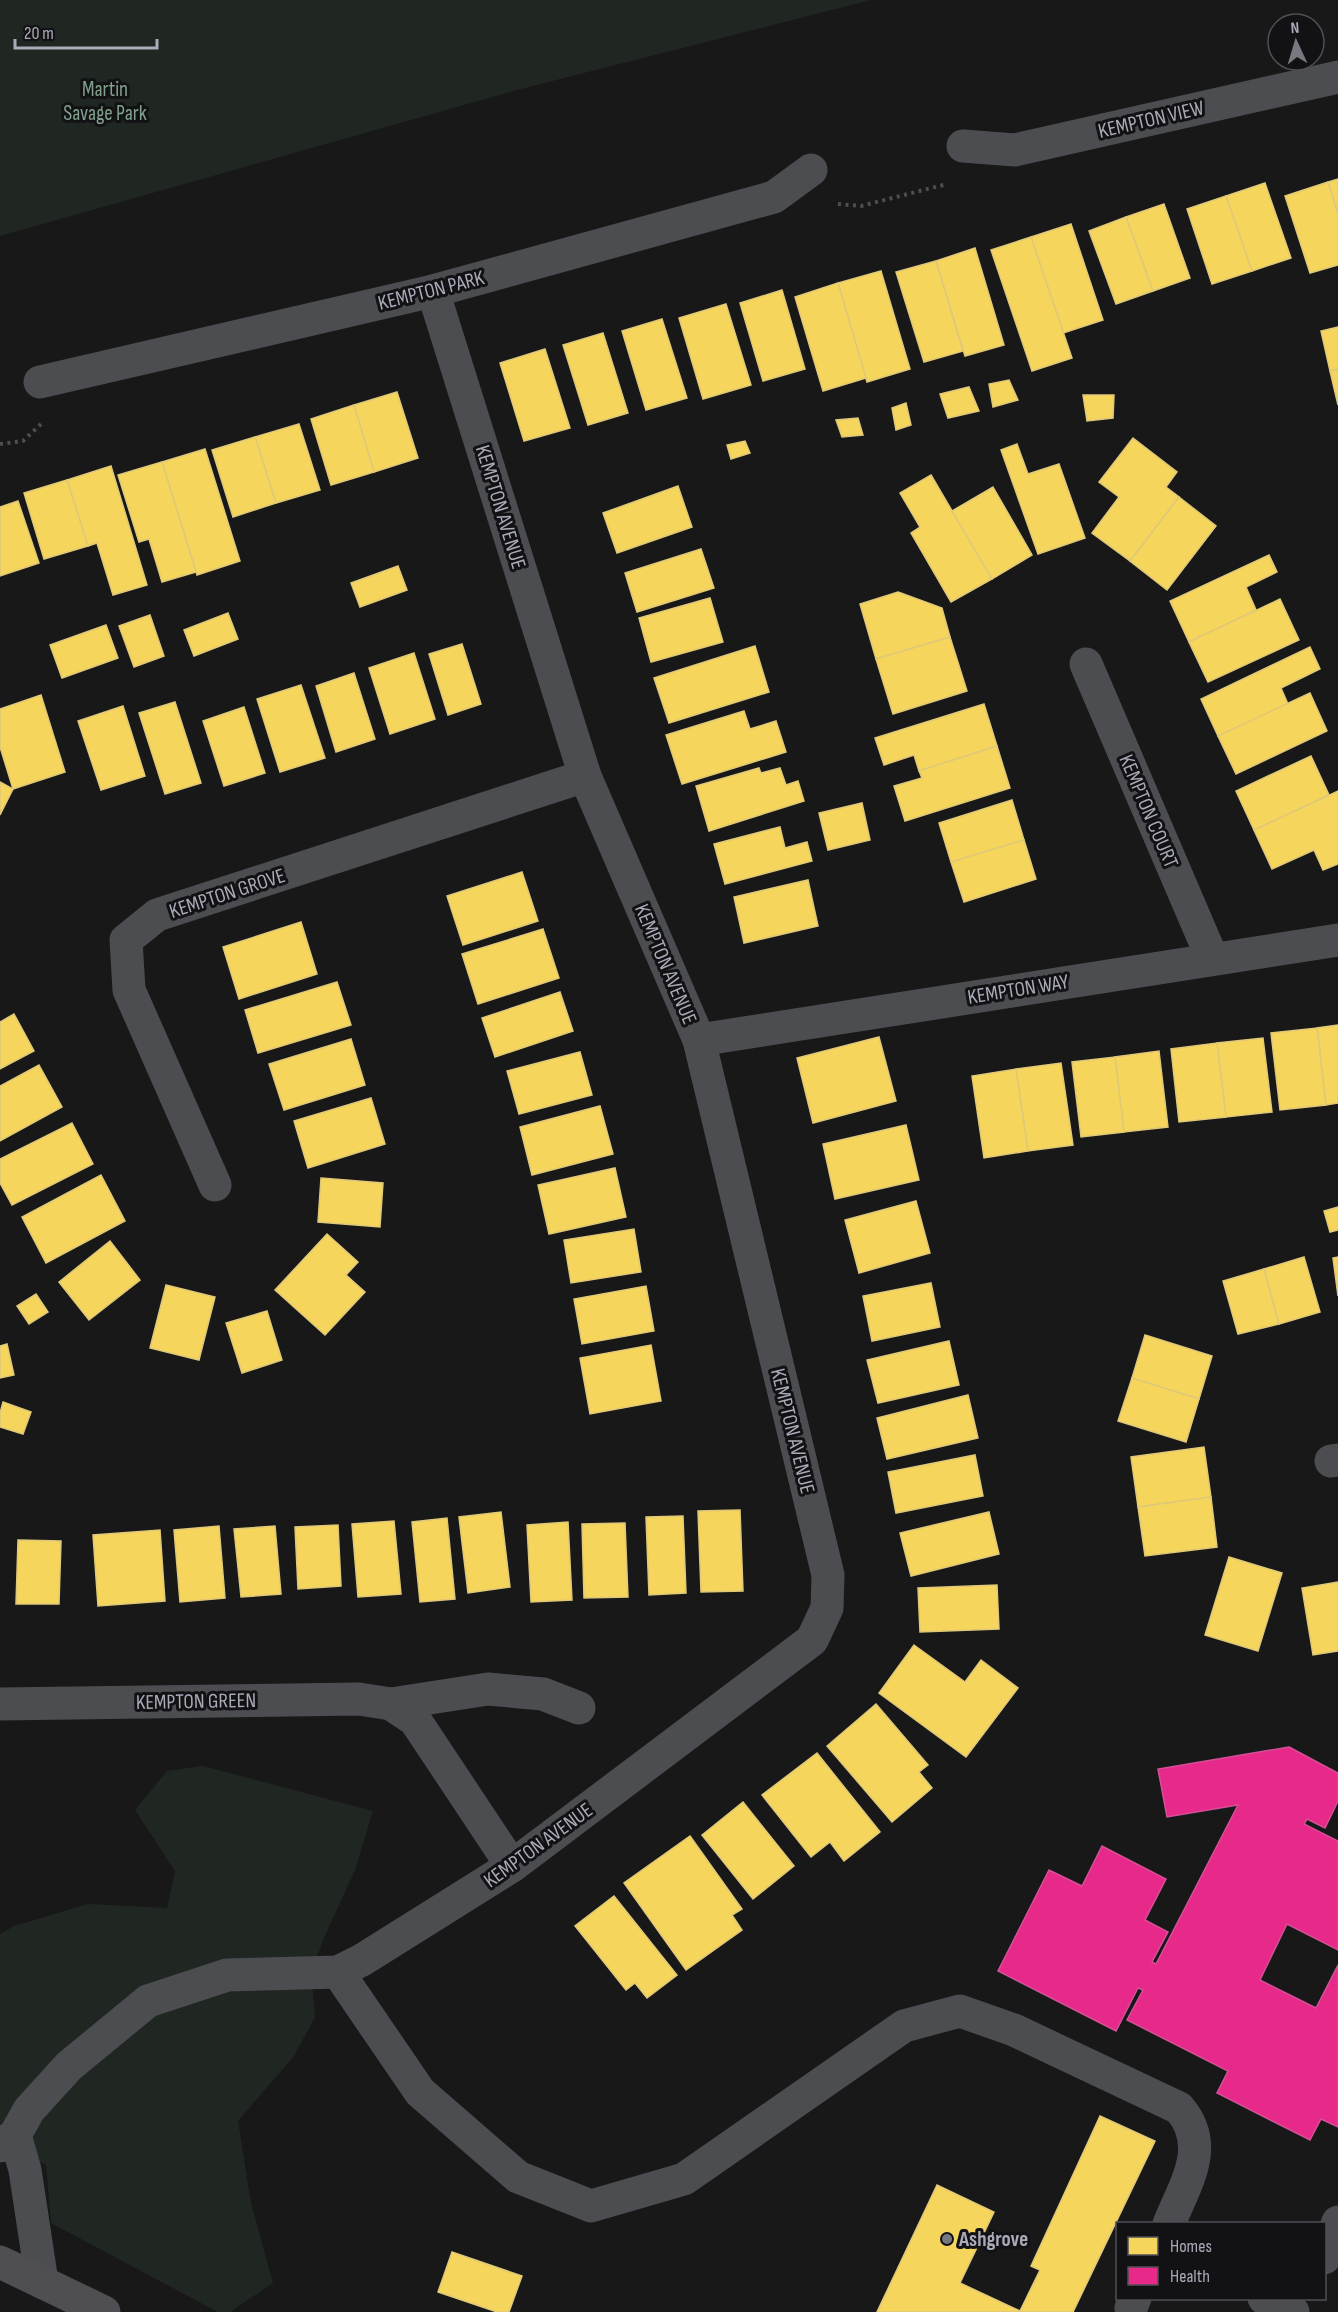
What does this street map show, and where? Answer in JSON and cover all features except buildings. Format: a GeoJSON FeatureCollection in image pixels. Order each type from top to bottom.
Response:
{"type":"FeatureCollection","features":[{"type":"Feature","properties":{"kind":"main road"},"geometry":{"type":"LineString","coordinates":[[0,2262],[104,2312]]}},
{"type":"Feature","properties":{"kind":"street","name":"KEMPTON VIEW"},"geometry":{"type":"LineString","coordinates":[[963,146],[1015,150],[1338,77]]}},
{"type":"Feature","properties":{"kind":"street","name":"KEMPTON PARK"},"geometry":{"type":"LineString","coordinates":[[40,382],[433,291],[774,197],[811,170]]}},
{"type":"Feature","properties":{"kind":"street","name":"KEMPTON AVENUE"},"geometry":{"type":"LineString","coordinates":[[7,2140],[29,2110],[69,2066],[148,2001],[227,1975],[338,1972],[363,1960],[512,1866],[812,1640],[827,1608],[828,1575],[699,1040],[585,776],[433,291]]}},
{"type":"Feature","properties":{"kind":"street","name":"KEMPTON COURT"},"geometry":{"type":"LineString","coordinates":[[1086,664],[1212,958]]}},
{"type":"Feature","properties":{"kind":"street","name":"KEMPTON GROVE"},"geometry":{"type":"LineString","coordinates":[[215,1185],[129,990],[126,940],[157,915],[585,776]]}},
{"type":"Feature","properties":{"kind":"street","name":"KEMPTON WAY"},"geometry":{"type":"LineString","coordinates":[[699,1040],[1338,939]]}},
{"type":"Feature","properties":{"kind":"street","name":"KEMPTON GREEN"},"geometry":{"type":"LineString","coordinates":[[0,1704],[359,1699],[391,1704],[488,1689],[543,1694],[579,1708]]}},
{"type":"Feature","properties":{"kind":"street","name":"KEMPTON GREEN"},"geometry":{"type":"LineString","coordinates":[[391,1704],[415,1720],[512,1866]]}},
{"type":"Feature","properties":{"kind":"street"},"geometry":{"type":"LineString","coordinates":[[338,1972],[420,2092],[518,2178],[591,2206],[684,2179],[904,2026],[960,2011],[1014,2030],[1179,2108],[1190,2121],[1196,2143],[1194,2162],[1168,2222]]}},
{"type":"Feature","properties":{"kind":"street"},"geometry":{"type":"LineString","coordinates":[[7,2140],[25,2170],[42,2282]]}},
{"type":"Feature","properties":{"kind":"street"},"geometry":{"type":"LineString","coordinates":[[1326,2253],[1338,2222]]}},
{"type":"Feature","properties":{"kind":"street"},"geometry":{"type":"LineString","coordinates":[[1268,2300],[1293,2312]]}},
{"type":"Feature","properties":{"kind":"path"},"geometry":{"type":"LineString","coordinates":[[774,197],[861,206],[948,184]]}},
{"type":"Feature","properties":{"kind":"green space","name":"Martin Savage Park"},"geometry":{"type":"Polygon","coordinates":[[[0,0],[871,0],[517,90],[0,236],[0,0]]]}},
{"type":"Feature","properties":{"kind":"green space"},"geometry":{"type":"Polygon","coordinates":[[[203,1766],[373,1811],[355,1870],[311,1973],[315,2017],[294,2056],[238,2121],[251,2203],[273,2283],[230,2312],[218,2312],[51,2223],[46,2164],[0,2153],[0,1934],[14,1926],[88,1904],[167,1908],[175,1871],[135,1810],[167,1771],[203,1766]]]}},
{"type":"Feature","properties":{"kind":"place","name":"Ashgrove"},"geometry":{"type":"Point","coordinates":[947,2239]}}]}
